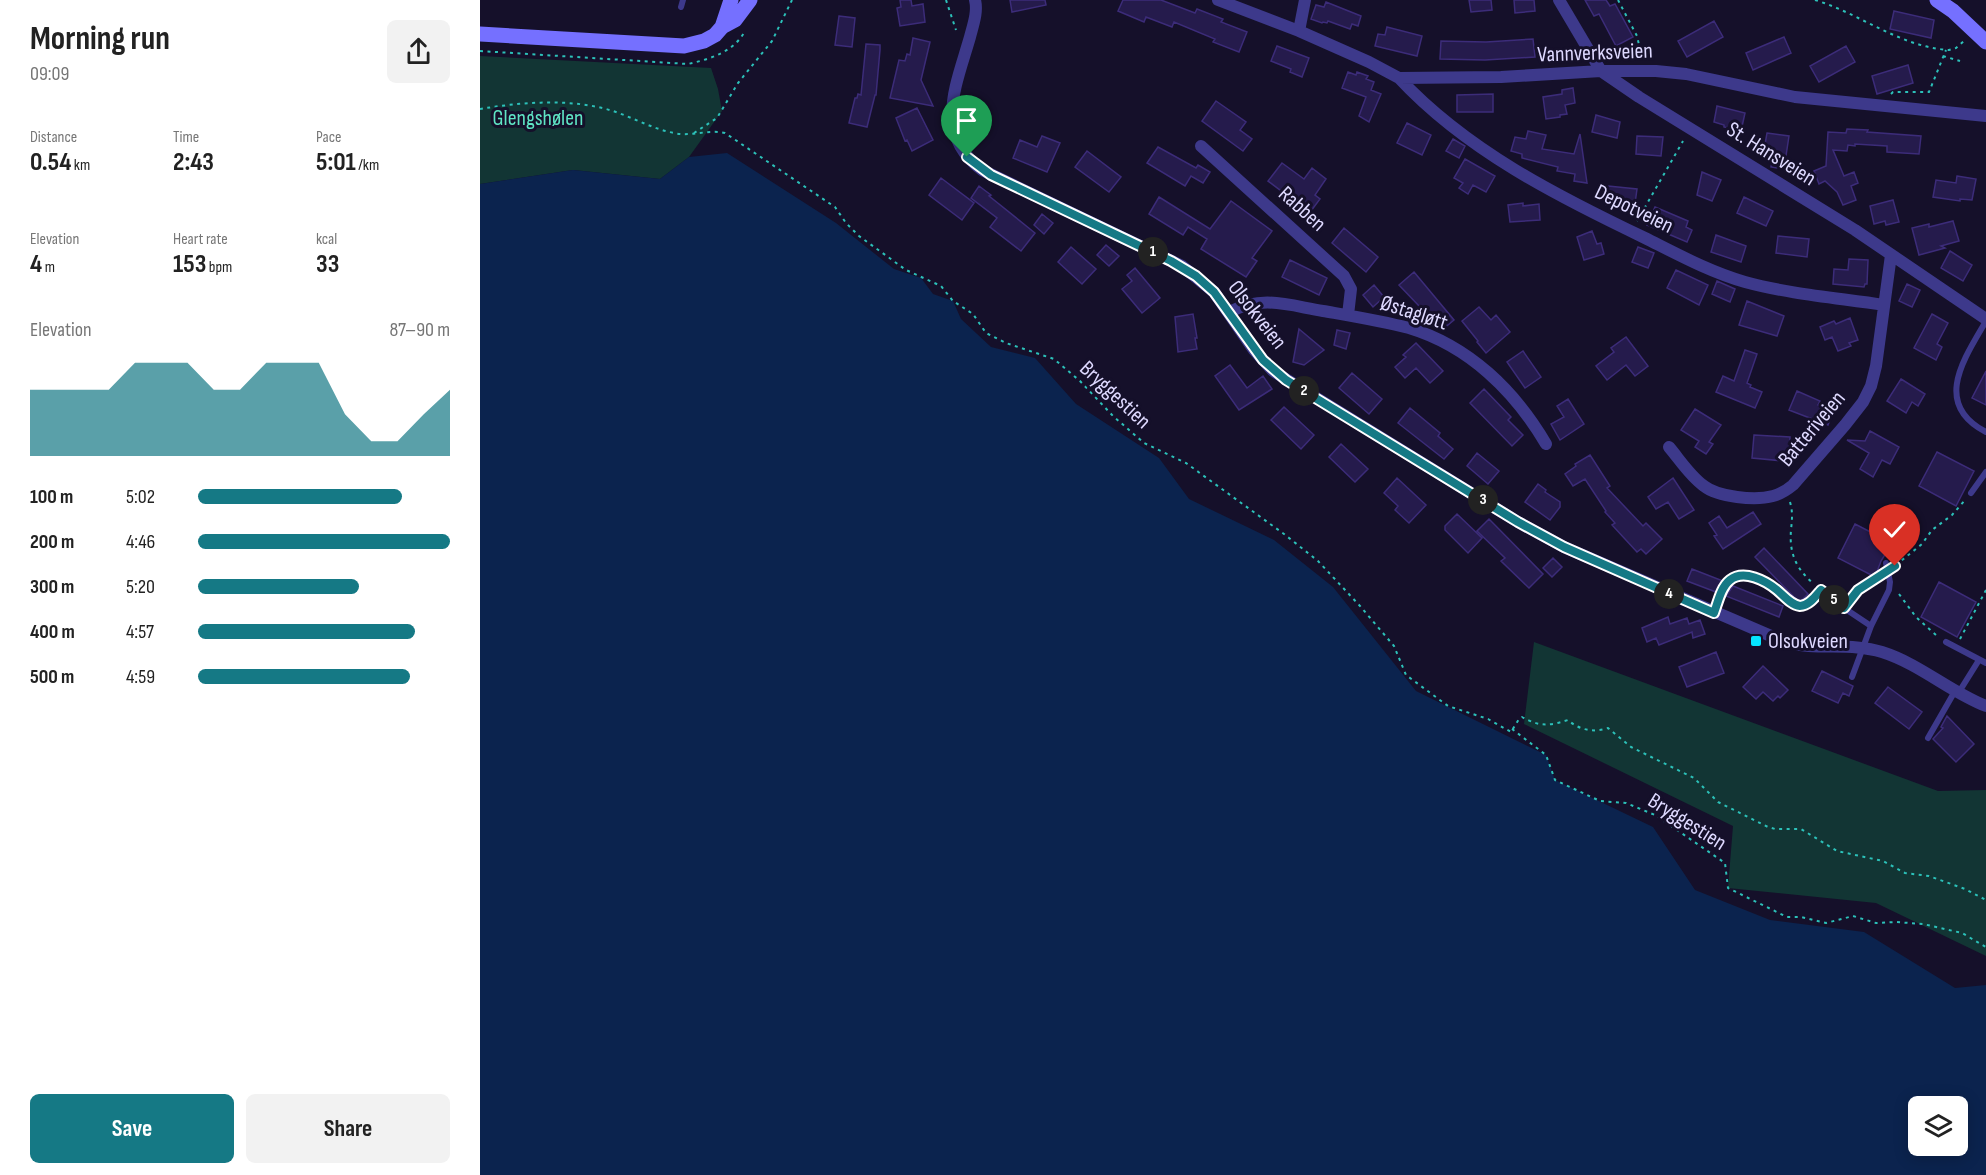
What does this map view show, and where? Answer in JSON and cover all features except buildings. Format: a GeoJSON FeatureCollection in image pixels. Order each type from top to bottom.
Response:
{"type":"FeatureCollection","features":[{"type":"Feature","properties":{"kind":"street"},"geometry":{"type":"LineString","coordinates":[[722,27],[731,0]]}},
{"type":"Feature","properties":{"kind":"street"},"geometry":{"type":"LineString","coordinates":[[480,34],[670,47],[684,46],[704,41],[715,35],[722,27],[735,20],[750,0]]}},
{"type":"Feature","properties":{"kind":"street","name":"Olsokveien"},"geometry":{"type":"LineString","coordinates":[[975,0],[975,17],[952,111],[957,142],[967,157],[991,175],[1182,266],[1214,292],[1263,360],[1273,370],[1518,522],[1564,547],[1765,635],[1794,645],[1864,648],[1884,653],[1910,663],[1957,692],[1986,706]]}},
{"type":"Feature","properties":{"kind":"street","name":"Vannverksveien"},"geometry":{"type":"LineString","coordinates":[[1218,0],[1299,31],[1382,68],[1399,78],[1501,77],[1641,71],[1686,74],[1795,97],[1986,116]]}},
{"type":"Feature","properties":{"kind":"street"},"geometry":{"type":"LineString","coordinates":[[1299,31],[1305,0]]}},
{"type":"Feature","properties":{"kind":"street","name":"St. Hansveien"},"geometry":{"type":"LineString","coordinates":[[1559,0],[1600,71],[1855,230],[1986,320]]}},
{"type":"Feature","properties":{"kind":"street"},"geometry":{"type":"LineString","coordinates":[[1937,0],[1953,11],[1986,42]]}},
{"type":"Feature","properties":{"kind":"street","name":"Depotveien"},"geometry":{"type":"LineString","coordinates":[[1399,78],[1444,121],[1499,160],[1571,202],[1690,260],[1744,282],[1884,305]]}},
{"type":"Feature","properties":{"kind":"street","name":"Rabben"},"geometry":{"type":"LineString","coordinates":[[1201,146],[1344,276],[1351,289],[1348,315]]}},
{"type":"Feature","properties":{"kind":"street","name":"Batteriveien"},"geometry":{"type":"LineString","coordinates":[[1669,447],[1698,481],[1712,491],[1725,495],[1760,498],[1785,492],[1863,402],[1875,375],[1891,255]]}},
{"type":"Feature","properties":{"kind":"street","name":"Østagløtt"},"geometry":{"type":"LineString","coordinates":[[1228,312],[1243,305],[1262,302],[1348,315],[1410,329],[1434,338],[1467,356],[1497,379],[1520,404],[1546,444]]}},
{"type":"Feature","properties":{"kind":"lane"},"geometry":{"type":"LineString","coordinates":[[1986,320],[1967,355],[1958,376],[1956,388],[1959,409],[1965,417],[1986,432]]}},
{"type":"Feature","properties":{"kind":"lane"},"geometry":{"type":"LineString","coordinates":[[1971,493],[1986,472]]}},
{"type":"Feature","properties":{"kind":"lane"},"geometry":{"type":"LineString","coordinates":[[1852,677],[1871,626],[1886,599],[1890,582],[1887,566]]}},
{"type":"Feature","properties":{"kind":"lane"},"geometry":{"type":"LineString","coordinates":[[1714,613],[1724,588],[1731,579],[1736,577],[1758,578],[1799,606],[1812,600],[1821,590],[1871,626]]}},
{"type":"Feature","properties":{"kind":"lane"},"geometry":{"type":"LineString","coordinates":[[1928,738],[1957,692],[1983,661],[1946,642]]}},
{"type":"Feature","properties":{"kind":"path"},"geometry":{"type":"LineString","coordinates":[[693,133],[717,118],[738,83],[772,41],[792,0]]}},
{"type":"Feature","properties":{"kind":"path"},"geometry":{"type":"LineString","coordinates":[[946,0],[956,30]]}},
{"type":"Feature","properties":{"kind":"path"},"geometry":{"type":"LineString","coordinates":[[1618,0],[1640,47],[1641,71]]}},
{"type":"Feature","properties":{"kind":"path"},"geometry":{"type":"LineString","coordinates":[[1815,0],[1844,10],[1899,38],[1946,50],[1956,48],[1968,37]]}},
{"type":"Feature","properties":{"kind":"path"},"geometry":{"type":"LineString","coordinates":[[1890,107],[1893,92],[1929,92],[1946,50]]}},
{"type":"Feature","properties":{"kind":"path"},"geometry":{"type":"LineString","coordinates":[[1943,56],[1960,61]]}},
{"type":"Feature","properties":{"kind":"path","name":"Bryggestien"},"geometry":{"type":"LineString","coordinates":[[480,109],[535,103],[589,106],[612,111],[678,134],[717,131],[725,133],[835,207],[859,236],[906,270],[941,286],[953,301],[973,314],[986,333],[1006,343],[1054,359],[1144,443],[1186,463],[1284,534],[1318,561],[1360,606],[1394,646],[1407,675],[1448,706],[1488,719],[1511,730],[1546,755],[1555,780],[1600,801],[1626,803],[1655,815],[1725,863],[1728,888],[1787,917],[1801,917],[1826,923],[1853,916],[1876,923],[1923,924],[1962,933],[1986,947]]}},
{"type":"Feature","properties":{"kind":"path"},"geometry":{"type":"LineString","coordinates":[[1631,231],[1690,129]]}},
{"type":"Feature","properties":{"kind":"path"},"geometry":{"type":"LineString","coordinates":[[1785,492],[1793,514],[1790,543],[1795,562],[1803,574],[1821,590]]}},
{"type":"Feature","properties":{"kind":"path"},"geometry":{"type":"LineString","coordinates":[[1844,608],[1858,590],[1887,566],[1895,566],[1922,544],[1932,530],[1952,515],[1971,493]]}},
{"type":"Feature","properties":{"kind":"path"},"geometry":{"type":"LineString","coordinates":[[1890,582],[1916,617],[1946,642]]}},
{"type":"Feature","properties":{"kind":"path"},"geometry":{"type":"LineString","coordinates":[[1956,647],[1986,590]]}},
{"type":"Feature","properties":{"kind":"path"},"geometry":{"type":"LineString","coordinates":[[1511,730],[1522,717],[1535,724],[1551,725],[1568,720],[1574,726],[1594,731],[1608,728],[1631,747],[1694,778],[1718,802],[1768,827],[1775,830],[1801,829],[1837,851],[1883,861],[1905,873],[1929,876],[1965,889],[1986,900]]}},
{"type":"Feature","properties":{"kind":"green space","name":"Glengshølen"},"geometry":{"type":"Polygon","coordinates":[[[480,56],[711,68],[722,111],[689,157],[660,179],[573,170],[480,184],[480,56]]]}},
{"type":"Feature","properties":{"kind":"green space"},"geometry":{"type":"Polygon","coordinates":[[[1534,642],[1938,791],[1986,790],[1986,956],[1876,903],[1728,888],[1733,826],[1524,724],[1534,642]]]}},
{"type":"Feature","properties":{"kind":"water"},"geometry":{"type":"Polygon","coordinates":[[[727,153],[836,223],[894,269],[921,278],[933,294],[953,301],[961,319],[991,347],[1035,358],[1076,404],[1159,458],[1189,499],[1274,540],[1333,587],[1416,691],[1546,755],[1555,780],[1653,827],[1695,890],[1770,920],[1864,932],[1955,988],[1986,985],[1986,1175],[480,1175],[480,184],[573,170],[660,179],[689,157],[727,153]]]}},
{"type":"Feature","properties":{"kind":"place","name":"Olsokveien"},"geometry":{"type":"Point","coordinates":[1756,641]}},
{"type":"Feature","properties":{"kind":"route"},"geometry":{"type":"LineString","coordinates":[[967,157],[991,175],[1182,266],[1214,292],[1254,350],[1286,380],[1518,522],[1564,547],[1645,583],[1714,613],[1724,588],[1731,579],[1742,576],[1758,578],[1799,606],[1812,600],[1821,590],[1844,608],[1858,590],[1895,566]]}}]}
